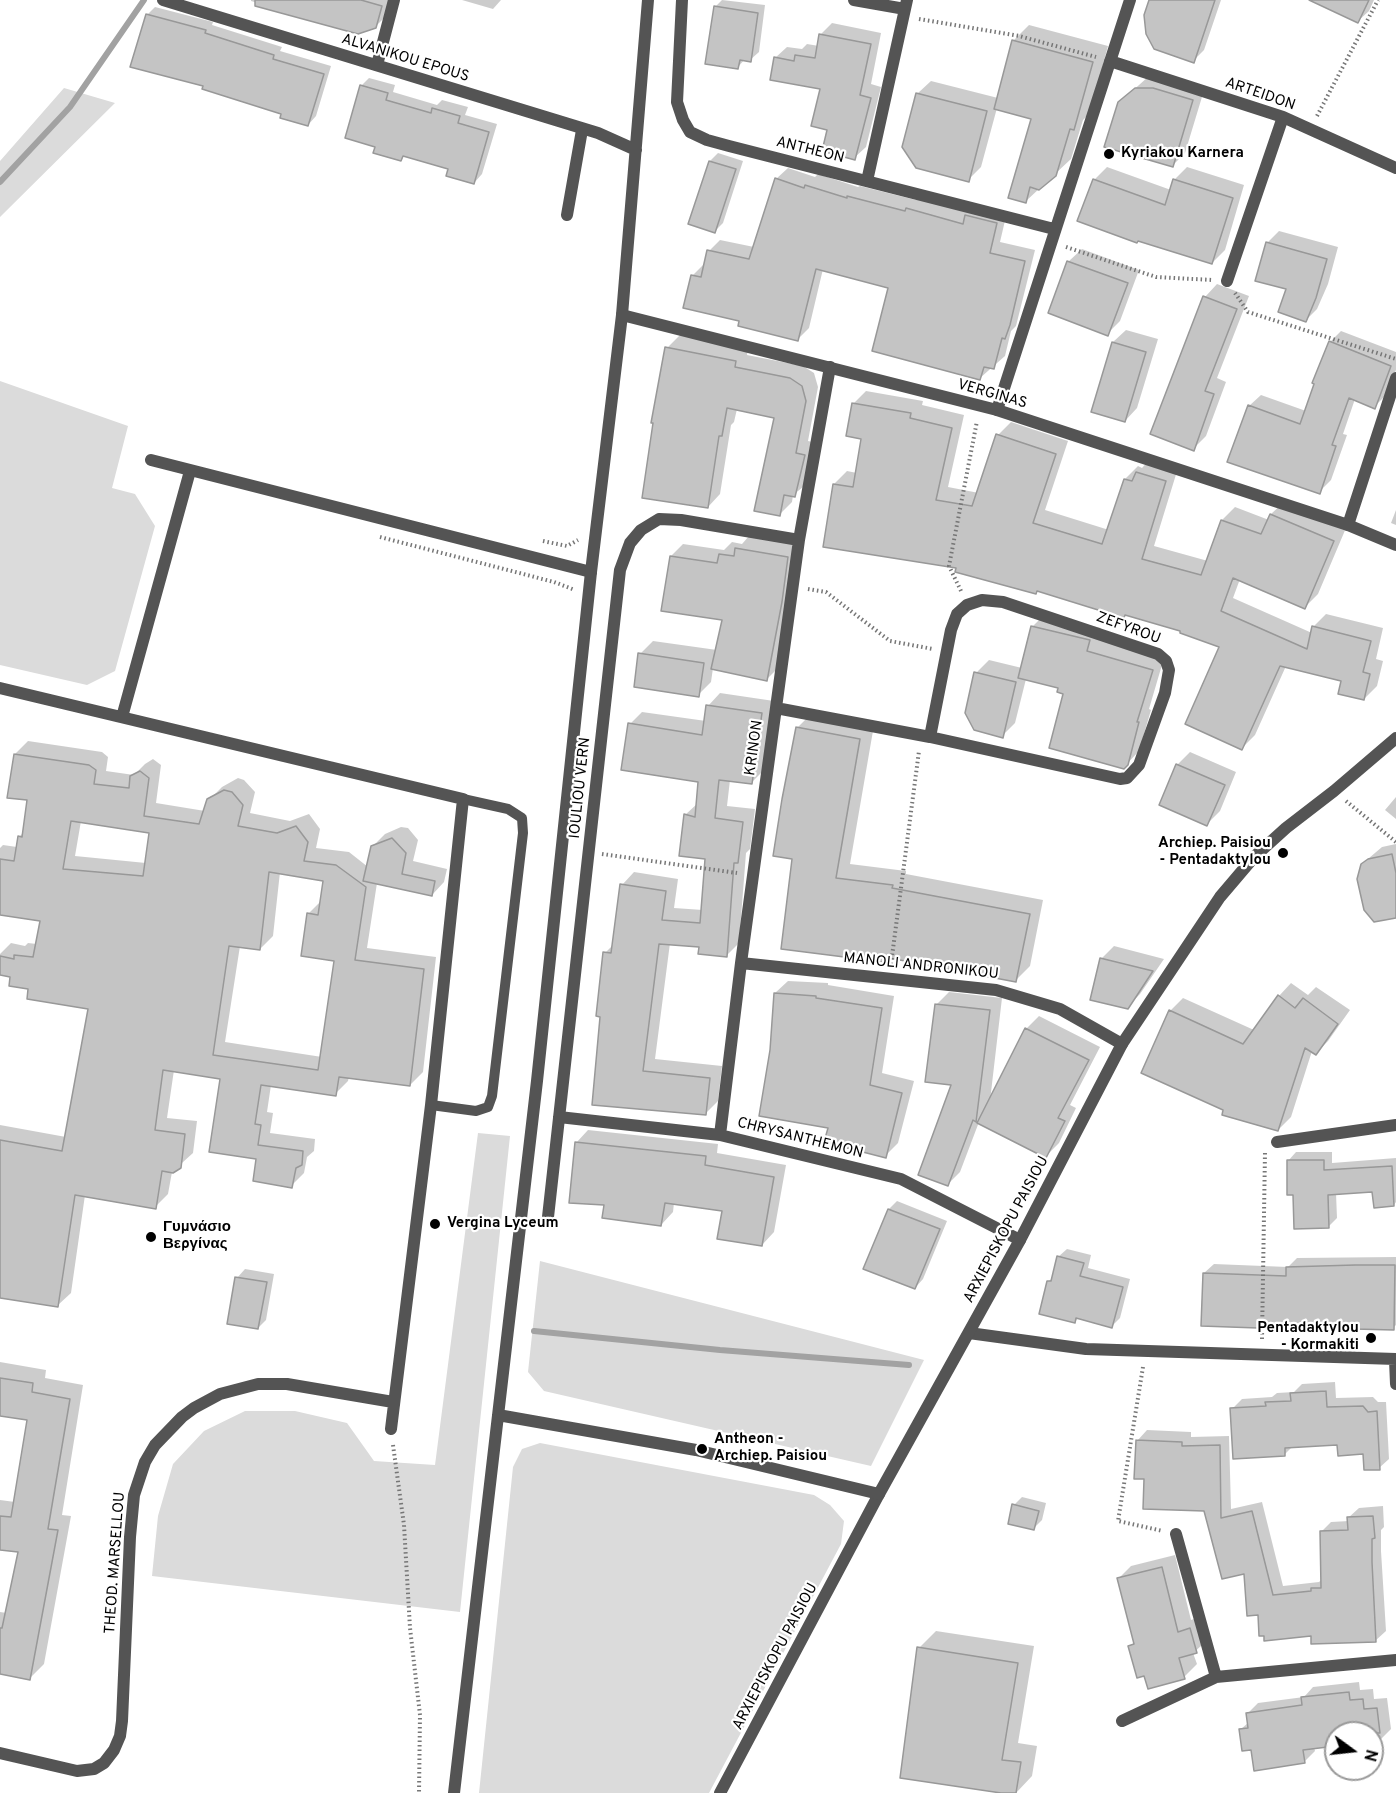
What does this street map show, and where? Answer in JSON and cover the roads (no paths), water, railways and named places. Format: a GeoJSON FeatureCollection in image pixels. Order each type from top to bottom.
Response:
{"type":"FeatureCollection","features":[{"type":"Feature","properties":{"kind":"street","name":"ALVANIKOU EPOUS"},"geometry":{"type":"LineString","coordinates":[[163,0],[597,133],[636,150]]}},
{"type":"Feature","properties":{"kind":"street"},"geometry":{"type":"LineString","coordinates":[[377,65],[394,0]]}},
{"type":"Feature","properties":{"kind":"street"},"geometry":{"type":"LineString","coordinates":[[454,1793],[622,315],[648,0]]}},
{"type":"Feature","properties":{"kind":"street","name":"ANTHEON"},"geometry":{"type":"LineString","coordinates":[[682,0],[677,102],[682,120],[690,132],[707,140],[1054,229]]}},
{"type":"Feature","properties":{"kind":"street"},"geometry":{"type":"LineString","coordinates":[[854,0],[905,8],[867,181]]}},
{"type":"Feature","properties":{"kind":"street"},"geometry":{"type":"LineString","coordinates":[[997,410],[1130,0]]}},
{"type":"Feature","properties":{"kind":"street","name":"ARTEIDON"},"geometry":{"type":"LineString","coordinates":[[1110,61],[1283,117],[1396,168]]}},
{"type":"Feature","properties":{"kind":"street"},"geometry":{"type":"LineString","coordinates":[[1227,281],[1283,117]]}},
{"type":"Feature","properties":{"kind":"street"},"geometry":{"type":"LineString","coordinates":[[567,215],[582,129]]}},
{"type":"Feature","properties":{"kind":"street","name":"VERGINAS"},"geometry":{"type":"LineString","coordinates":[[622,315],[997,410],[1348,525],[1396,545]]}},
{"type":"Feature","properties":{"kind":"street","name":"KRINON"},"geometry":{"type":"LineString","coordinates":[[720,1135],[741,963],[799,540],[830,367]]}},
{"type":"Feature","properties":{"kind":"street"},"geometry":{"type":"LineString","coordinates":[[1348,525],[1396,378]]}},
{"type":"Feature","properties":{"kind":"street"},"geometry":{"type":"LineString","coordinates":[[151,460],[591,572]]}},
{"type":"Feature","properties":{"kind":"street"},"geometry":{"type":"LineString","coordinates":[[122,717],[190,471]]}},
{"type":"Feature","properties":{"kind":"street","name":"IOULIOU VERN"},"geometry":{"type":"LineString","coordinates":[[548,1217],[620,570],[630,543],[641,530],[659,519],[681,520],[799,540]]}},
{"type":"Feature","properties":{"kind":"street","name":"ZEFYROU"},"geometry":{"type":"LineString","coordinates":[[776,708],[926,736],[1113,779],[1127,778],[1139,765],[1165,693],[1169,670],[1166,661],[1158,654],[1003,602],[982,600],[967,604],[957,614],[926,736]]}},
{"type":"Feature","properties":{"kind":"street"},"geometry":{"type":"LineString","coordinates":[[0,688],[463,799],[431,1105],[391,1429]]}},
{"type":"Feature","properties":{"kind":"street","name":"ARXIEPISKOPU PAISIOU"},"geometry":{"type":"LineString","coordinates":[[720,1793],[879,1494],[1020,1240],[1122,1044],[1220,897],[1254,857],[1396,738]]}},
{"type":"Feature","properties":{"kind":"street","name":"MANOLI ANDRONIKOU"},"geometry":{"type":"LineString","coordinates":[[741,963],[996,990],[1060,1009],[1122,1044]]}},
{"type":"Feature","properties":{"kind":"street","name":"CHRYSANTHEMON"},"geometry":{"type":"LineString","coordinates":[[558,1118],[720,1135],[901,1179],[1020,1240]]}},
{"type":"Feature","properties":{"kind":"street"},"geometry":{"type":"LineString","coordinates":[[1277,1142],[1396,1125]]}},
{"type":"Feature","properties":{"kind":"street"},"geometry":{"type":"LineString","coordinates":[[969,1333],[1086,1349],[1396,1360],[1396,1384]]}},
{"type":"Feature","properties":{"kind":"street","name":"THEOD. MARSELLOU"},"geometry":{"type":"LineString","coordinates":[[0,1753],[77,1771],[94,1769],[104,1763],[114,1750],[120,1736],[122,1721],[131,1515],[134,1495],[145,1461],[167,1431],[194,1408],[220,1394],[258,1384],[287,1384],[393,1402]]}},
{"type":"Feature","properties":{"kind":"street"},"geometry":{"type":"LineString","coordinates":[[498,1415],[696,1450],[879,1494]]}},
{"type":"Feature","properties":{"kind":"street"},"geometry":{"type":"LineString","coordinates":[[1176,1533],[1216,1677]]}},
{"type":"Feature","properties":{"kind":"street"},"geometry":{"type":"LineString","coordinates":[[1122,1721],[1216,1677],[1396,1660]]}},
{"type":"Feature","properties":{"kind":"lane"},"geometry":{"type":"LineString","coordinates":[[431,1105],[476,1111],[488,1107],[492,1096],[524,833],[522,818],[508,809],[463,799]]}},
{"type":"Feature","properties":{"kind":"waterway"},"geometry":{"type":"LineString","coordinates":[[0,182],[70,107],[144,0]]}},
{"type":"Feature","properties":{"kind":"waterway"},"geometry":{"type":"LineString","coordinates":[[534,1331],[720,1350],[909,1365]]}},
{"type":"Feature","properties":{"kind":"place","name":"Kyriakou Karnera"},"geometry":{"type":"Point","coordinates":[1109,154]}},
{"type":"Feature","properties":{"kind":"place","name":"Archiep. Paisiou - Pentadaktylou"},"geometry":{"type":"Point","coordinates":[1283,853]}},
{"type":"Feature","properties":{"kind":"place","name":"Vergina Lyceum"},"geometry":{"type":"Point","coordinates":[435,1224]}},
{"type":"Feature","properties":{"kind":"place","name":"Γυμνάσιο Βεργίνας"},"geometry":{"type":"Point","coordinates":[151,1237]}},
{"type":"Feature","properties":{"kind":"place","name":"Pentadaktylou - Kormakiti"},"geometry":{"type":"Point","coordinates":[1371,1338]}},
{"type":"Feature","properties":{"kind":"place","name":"Antheon - Archiep. Paisiou"},"geometry":{"type":"Point","coordinates":[702,1449]}}]}
